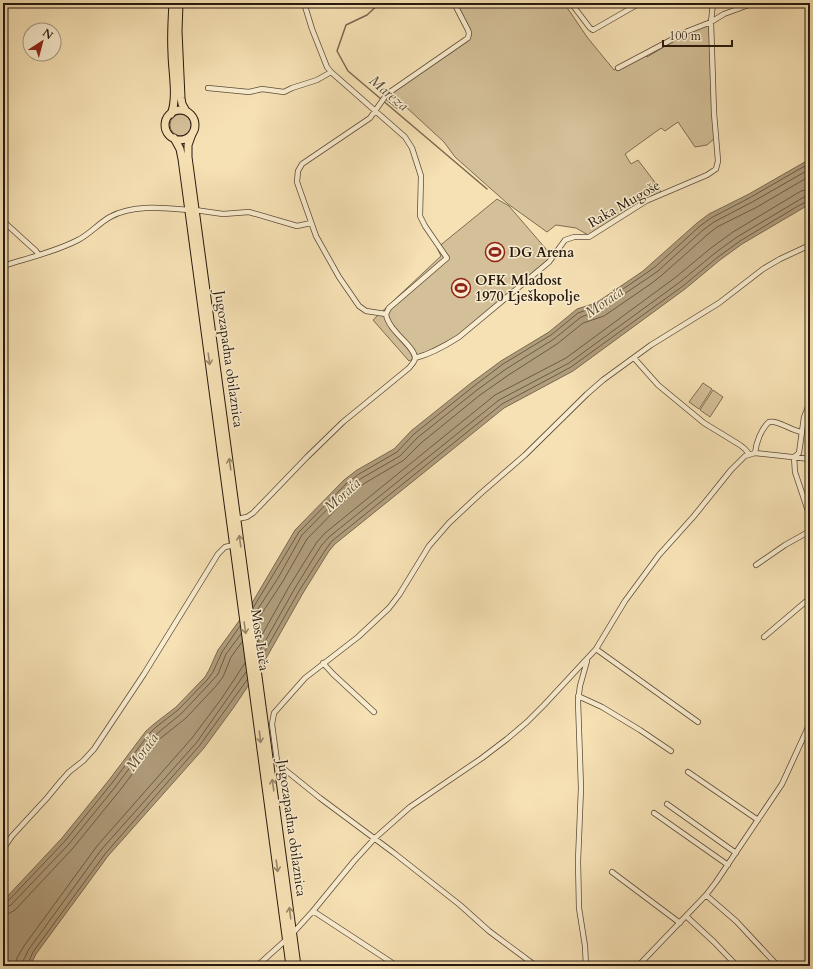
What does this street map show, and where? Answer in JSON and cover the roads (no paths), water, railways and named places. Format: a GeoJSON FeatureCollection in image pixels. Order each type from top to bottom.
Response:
{"type":"FeatureCollection","features":[{"type":"Feature","properties":{"kind":"main road"},"geometry":{"type":"LineString","coordinates":[[173,3],[172,52],[174,95],[173,106],[167,118],[166,126],[168,134],[174,138],[183,140],[192,134],[195,123],[192,116],[186,111],[180,98],[178,31],[179,3]]}},
{"type":"Feature","properties":{"kind":"main road"},"geometry":{"type":"LineString","coordinates":[[170,114],[178,110],[186,111]]}},
{"type":"Feature","properties":{"kind":"main road","name":"Jugozapadna obilaznica"},"geometry":{"type":"LineString","coordinates":[[192,134],[188,145],[192,210],[234,545],[243,589]]}},
{"type":"Feature","properties":{"kind":"main road","name":"Jugozapadna obilaznica"},"geometry":{"type":"LineString","coordinates":[[174,138],[181,154],[192,210],[237,519],[243,589]]}},
{"type":"Feature","properties":{"kind":"main road","name":"Most Luča"},"geometry":{"type":"LineString","coordinates":[[243,589],[257,693]]}},
{"type":"Feature","properties":{"kind":"main road","name":"Jugozapadna obilaznica"},"geometry":{"type":"LineString","coordinates":[[257,693],[297,966]]}},
{"type":"Feature","properties":{"kind":"main road","name":"Jugozapadna obilaznica"},"geometry":{"type":"LineString","coordinates":[[257,693],[290,966]]}},
{"type":"Feature","properties":{"kind":"street"},"geometry":{"type":"LineString","coordinates":[[237,519],[247,517],[253,513],[343,422],[414,362],[415,358],[412,350],[389,324],[386,314],[389,308],[447,258],[425,226],[420,216],[421,176],[410,144],[405,137],[374,111],[327,67],[312,29],[304,3]]}},
{"type":"Feature","properties":{"kind":"street"},"geometry":{"type":"LineString","coordinates":[[386,314],[366,311],[354,300],[328,256],[311,223],[297,182],[297,176],[299,168],[302,164],[370,118],[383,97],[468,38],[468,30],[454,3]]}},
{"type":"Feature","properties":{"kind":"street"},"geometry":{"type":"LineString","coordinates":[[571,3],[593,30],[640,3]]}},
{"type":"Feature","properties":{"kind":"street","name":"Raka Mugoše"},"geometry":{"type":"LineString","coordinates":[[415,358],[426,355],[459,337],[546,265],[565,240],[574,237],[589,237],[650,199],[716,169],[718,161],[714,113],[711,22],[713,3]]}},
{"type":"Feature","properties":{"kind":"street"},"geometry":{"type":"LineString","coordinates":[[618,68],[688,31],[711,22],[724,14],[754,3]]}},
{"type":"Feature","properties":{"kind":"street"},"geometry":{"type":"LineString","coordinates":[[208,88],[249,92],[262,89],[284,92],[317,80],[331,72]]}},
{"type":"Feature","properties":{"kind":"street"},"geometry":{"type":"LineString","coordinates":[[3,266],[39,255],[78,240],[100,223],[118,213],[147,208],[192,210],[223,214],[249,212],[297,226],[311,223]]}},
{"type":"Feature","properties":{"kind":"street"},"geometry":{"type":"LineString","coordinates":[[3,221],[39,255]]}},
{"type":"Feature","properties":{"kind":"street"},"geometry":{"type":"LineString","coordinates":[[536,966],[489,931],[460,905],[375,838],[320,798],[279,765],[277,761],[272,724],[274,713],[306,678],[323,663],[358,637],[389,608],[399,595],[429,546],[449,523],[525,454],[586,394],[657,341],[719,302],[763,269],[780,259],[810,246]]}},
{"type":"Feature","properties":{"kind":"street"},"geometry":{"type":"LineString","coordinates":[[634,358],[663,390],[704,424],[740,445],[749,454]]}},
{"type":"Feature","properties":{"kind":"street"},"geometry":{"type":"LineString","coordinates":[[794,457],[799,453],[804,417],[810,402]]}},
{"type":"Feature","properties":{"kind":"street"},"geometry":{"type":"LineString","coordinates":[[755,453],[757,442],[765,426],[769,422],[774,422],[802,432]]}},
{"type":"Feature","properties":{"kind":"street"},"geometry":{"type":"LineString","coordinates":[[293,933],[375,838],[410,807],[482,758],[515,733],[544,705],[596,649],[624,601],[651,565],[694,516],[731,470],[743,458],[749,454],[755,453],[810,458]]}},
{"type":"Feature","properties":{"kind":"street"},"geometry":{"type":"LineString","coordinates":[[794,457],[794,472],[810,517]]}},
{"type":"Feature","properties":{"kind":"street"},"geometry":{"type":"LineString","coordinates":[[756,565],[810,530]]}},
{"type":"Feature","properties":{"kind":"street"},"geometry":{"type":"LineString","coordinates":[[3,850],[12,836],[69,772],[83,761],[94,749],[144,674],[218,554],[225,547],[234,545]]}},
{"type":"Feature","properties":{"kind":"street"},"geometry":{"type":"LineString","coordinates":[[764,638],[810,598]]}},
{"type":"Feature","properties":{"kind":"street"},"geometry":{"type":"LineString","coordinates":[[596,649],[698,722]]}},
{"type":"Feature","properties":{"kind":"street"},"geometry":{"type":"LineString","coordinates":[[586,966],[580,908],[578,861],[581,788],[578,696],[587,659]]}},
{"type":"Feature","properties":{"kind":"street"},"geometry":{"type":"LineString","coordinates":[[323,663],[374,712]]}},
{"type":"Feature","properties":{"kind":"street"},"geometry":{"type":"LineString","coordinates":[[578,696],[602,707],[640,730],[670,751]]}},
{"type":"Feature","properties":{"kind":"street"},"geometry":{"type":"LineString","coordinates":[[638,966],[706,895],[728,865],[782,784],[810,723]]}},
{"type":"Feature","properties":{"kind":"street"},"geometry":{"type":"LineString","coordinates":[[688,772],[758,820]]}},
{"type":"Feature","properties":{"kind":"street"},"geometry":{"type":"LineString","coordinates":[[667,804],[736,853]]}},
{"type":"Feature","properties":{"kind":"street"},"geometry":{"type":"LineString","coordinates":[[654,813],[728,865]]}},
{"type":"Feature","properties":{"kind":"street"},"geometry":{"type":"LineString","coordinates":[[612,872],[680,923]]}},
{"type":"Feature","properties":{"kind":"street"},"geometry":{"type":"LineString","coordinates":[[706,895],[736,921],[778,966]]}},
{"type":"Feature","properties":{"kind":"street"},"geometry":{"type":"LineString","coordinates":[[313,911],[397,966]]}},
{"type":"Feature","properties":{"kind":"street"},"geometry":{"type":"LineString","coordinates":[[686,916],[737,966]]}},
{"type":"Feature","properties":{"kind":"street"},"geometry":{"type":"LineString","coordinates":[[257,966],[287,939]]}},
{"type":"Feature","properties":{"kind":"water","name":"Morača"},"geometry":{"type":"Polygon","coordinates":[[[810,159],[810,204],[742,244],[685,289],[573,371],[504,408],[335,544],[303,593],[264,662],[204,748],[108,856],[36,954],[30,966],[3,966],[3,901],[62,838],[146,731],[176,707],[205,677],[218,650],[252,603],[295,530],[344,480],[357,470],[394,449],[411,431],[501,361],[549,332],[577,309],[596,303],[643,271],[709,214],[749,194],[810,159]]]}},
{"type":"Feature","properties":{"kind":"waterway","name":"Mareza"},"geometry":{"type":"LineString","coordinates":[[380,3],[367,15],[346,25],[337,51],[348,71],[487,189]]}},
{"type":"Feature","properties":{"kind":"place","name":"DG Arena"},"geometry":{"type":"Point","coordinates":[495,252]}},
{"type":"Feature","properties":{"kind":"place","name":"OFK Mladost 1970 Lješkopolje"},"geometry":{"type":"Point","coordinates":[461,288]}}]}
